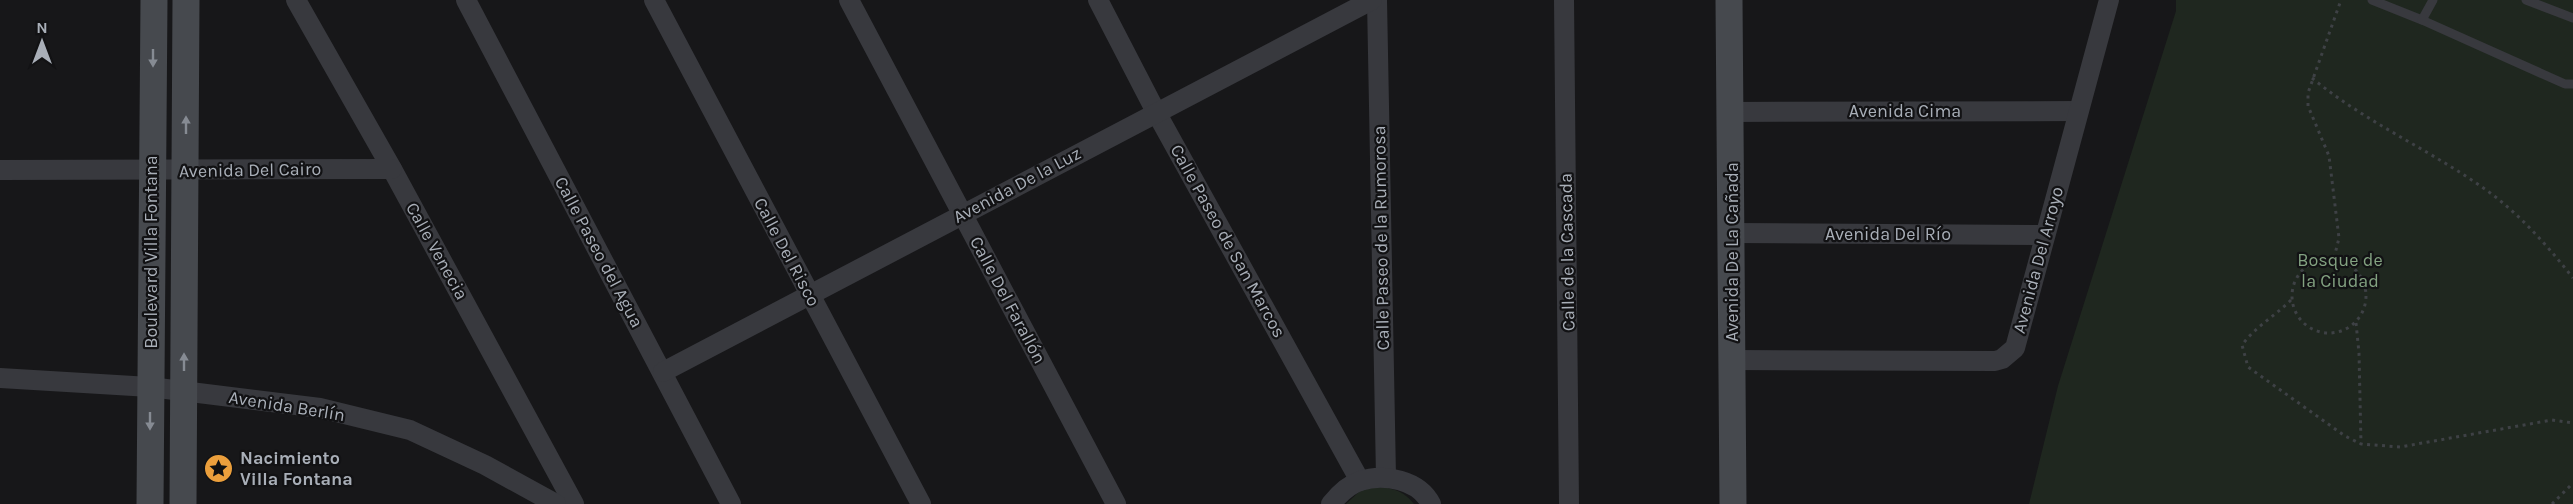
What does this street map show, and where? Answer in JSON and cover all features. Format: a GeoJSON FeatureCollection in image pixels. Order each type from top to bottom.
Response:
{"type":"FeatureCollection","features":[{"type":"Feature","properties":{"kind":"street","name":"Boulevard Villa Fontana"},"geometry":{"type":"LineString","coordinates":[[150,504],[154,0]]}},
{"type":"Feature","properties":{"kind":"street","name":"Boulevard Villa Fontana"},"geometry":{"type":"LineString","coordinates":[[183,504],[186,0]]}},
{"type":"Feature","properties":{"kind":"street","name":"Calle Venecia"},"geometry":{"type":"LineString","coordinates":[[296,0],[392,169],[574,504]]}},
{"type":"Feature","properties":{"kind":"street","name":"Calle Paseo del Agua"},"geometry":{"type":"LineString","coordinates":[[466,0],[731,504]]}},
{"type":"Feature","properties":{"kind":"street","name":"Calle Del Risco"},"geometry":{"type":"LineString","coordinates":[[654,0],[921,504]]}},
{"type":"Feature","properties":{"kind":"street","name":"Calle Del Farallón"},"geometry":{"type":"LineString","coordinates":[[849,0],[1116,504]]}},
{"type":"Feature","properties":{"kind":"street","name":"Calle Paseo de San Marcos"},"geometry":{"type":"LineString","coordinates":[[1098,0],[1156,112],[1360,481]]}},
{"type":"Feature","properties":{"kind":"street","name":"Avenida De la Luz"},"geometry":{"type":"LineString","coordinates":[[663,372],[1156,112],[1351,5],[1372,0]]}},
{"type":"Feature","properties":{"kind":"street","name":"Calle Paseo de la Rumorosa"},"geometry":{"type":"LineString","coordinates":[[1377,0],[1386,477]]}},
{"type":"Feature","properties":{"kind":"street","name":"Calle de la Cascada"},"geometry":{"type":"LineString","coordinates":[[1564,0],[1569,504]]}},
{"type":"Feature","properties":{"kind":"street","name":"Avenida De La Cañada"},"geometry":{"type":"LineString","coordinates":[[1729,0],[1733,504]]}},
{"type":"Feature","properties":{"kind":"street","name":"Avenida Del Arroyo"},"geometry":{"type":"LineString","coordinates":[[1733,360],[2002,359],[2015,348],[2109,0]]}},
{"type":"Feature","properties":{"kind":"street"},"geometry":{"type":"LineString","coordinates":[[1351,5],[1378,52]]}},
{"type":"Feature","properties":{"kind":"street","name":"Avenida Cima"},"geometry":{"type":"LineString","coordinates":[[1731,112],[2078,111]]}},
{"type":"Feature","properties":{"kind":"street","name":"Avenida Del Cairo"},"geometry":{"type":"LineString","coordinates":[[0,170],[392,169]]}},
{"type":"Feature","properties":{"kind":"street","name":"Avenida Del Río"},"geometry":{"type":"LineString","coordinates":[[1732,233],[2044,235]]}},
{"type":"Feature","properties":{"kind":"street","name":"Avenida Berlín"},"geometry":{"type":"LineString","coordinates":[[0,378],[150,387],[320,408],[410,430],[484,465],[555,504]]}},
{"type":"Feature","properties":{"kind":"street"},"geometry":{"type":"LineString","coordinates":[[1331,504],[1342,491],[1360,481],[1386,477],[1409,483],[1428,498],[1431,504]]}},
{"type":"Feature","properties":{"kind":"lane"},"geometry":{"type":"LineString","coordinates":[[2372,0],[2565,84],[2573,84]]}},
{"type":"Feature","properties":{"kind":"lane"},"geometry":{"type":"LineString","coordinates":[[2422,20],[2433,0]]}},
{"type":"Feature","properties":{"kind":"lane"},"geometry":{"type":"LineString","coordinates":[[2526,0],[2573,18]]}},
{"type":"Feature","properties":{"kind":"path"},"geometry":{"type":"LineString","coordinates":[[2334,258],[2339,238],[2329,156],[2308,106],[2312,78],[2341,0]]}},
{"type":"Feature","properties":{"kind":"path"},"geometry":{"type":"LineString","coordinates":[[2312,78],[2339,100],[2482,187],[2504,204],[2544,242],[2573,278]]}},
{"type":"Feature","properties":{"kind":"path"},"geometry":{"type":"LineString","coordinates":[[2334,258],[2349,264],[2361,276],[2367,292],[2365,308],[2356,323],[2342,332],[2325,333],[2309,328],[2297,316],[2291,300],[2293,283],[2302,269],[2317,260],[2334,258]]}},
{"type":"Feature","properties":{"kind":"path"},"geometry":{"type":"LineString","coordinates":[[2291,300],[2274,316],[2250,333],[2242,345],[2248,367],[2345,436],[2361,444],[2400,447],[2552,420],[2573,423]]}},
{"type":"Feature","properties":{"kind":"path"},"geometry":{"type":"LineString","coordinates":[[2356,323],[2361,444]]}},
{"type":"Feature","properties":{"kind":"path"},"geometry":{"type":"LineString","coordinates":[[2552,504],[2573,483]]}},
{"type":"Feature","properties":{"kind":"green space","name":"Bosque de la Ciudad"},"geometry":{"type":"Polygon","coordinates":[[[2176,0],[2573,0],[2573,504],[2029,504],[2058,386],[2176,11],[2176,0]]]}},
{"type":"Feature","properties":{"kind":"green space"},"geometry":{"type":"Polygon","coordinates":[[[1373,487],[1396,490],[1414,504],[1346,504],[1359,492],[1373,487]]]}},
{"type":"Feature","properties":{"kind":"place","name":"Nacimiento Villa Fontana"},"geometry":{"type":"Point","coordinates":[219,468]}}]}
